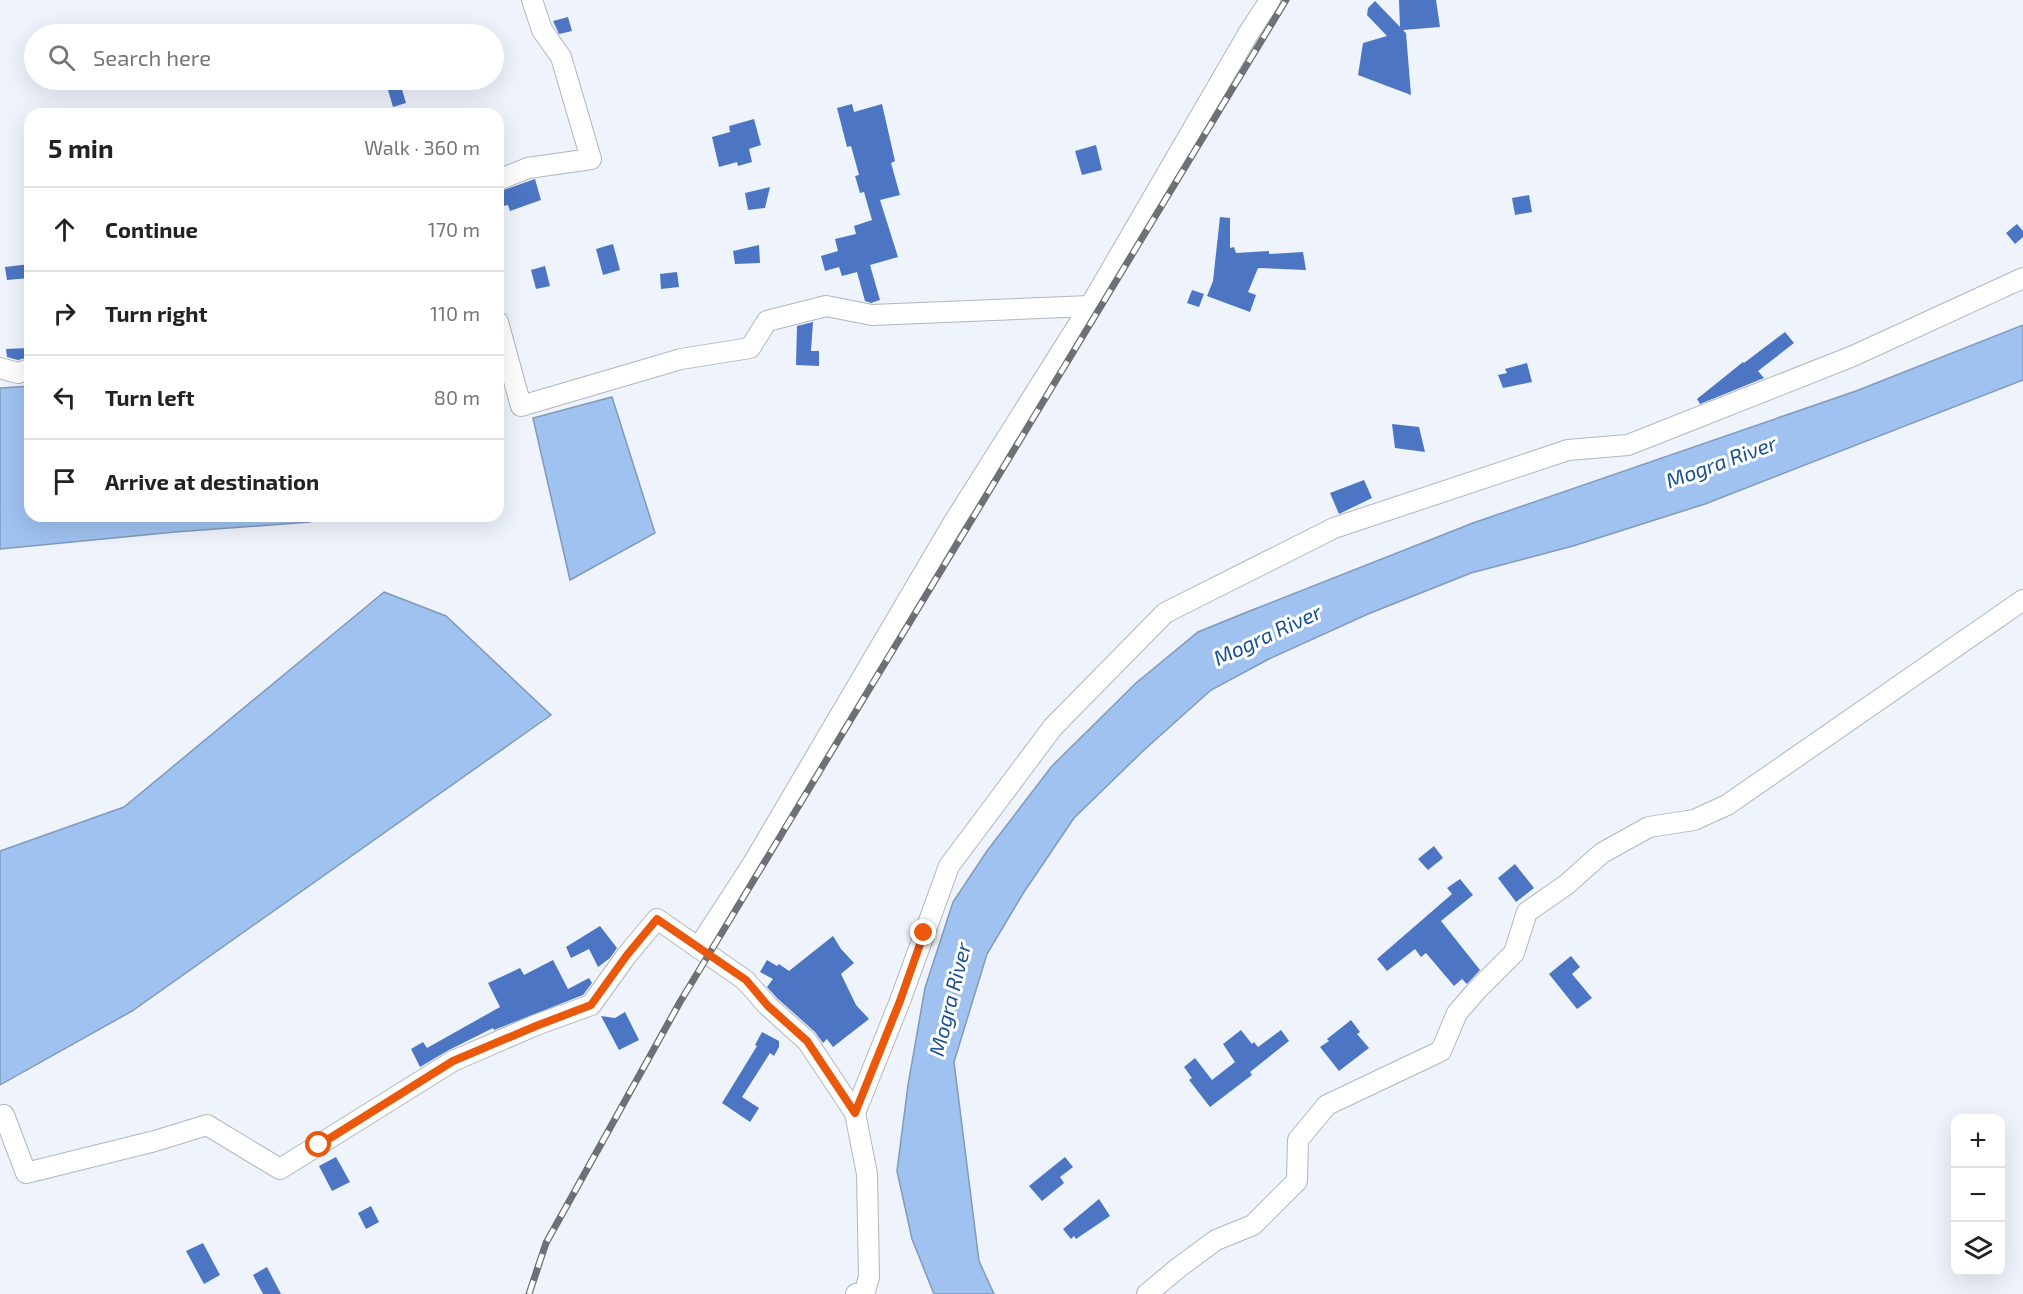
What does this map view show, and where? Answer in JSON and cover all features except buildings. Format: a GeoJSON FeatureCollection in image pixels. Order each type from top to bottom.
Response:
{"type":"FeatureCollection","features":[{"type":"Feature","properties":{"kind":"street"},"geometry":{"type":"LineString","coordinates":[[504,178],[528,168],[591,159],[561,57],[542,30],[532,0]]}},
{"type":"Feature","properties":{"kind":"street"},"geometry":{"type":"LineString","coordinates":[[698,948],[758,855],[952,525],[1090,306],[1270,0]]}},
{"type":"Feature","properties":{"kind":"street"},"geometry":{"type":"LineString","coordinates":[[855,1113],[900,1001],[949,866],[1053,727],[1165,613],[1334,528],[1568,450],[1628,445],[1853,356],[2023,279]]}},
{"type":"Feature","properties":{"kind":"street"},"geometry":{"type":"LineString","coordinates":[[504,344],[521,406],[681,359],[750,348],[767,321],[825,306],[872,315],[1090,306]]}},
{"type":"Feature","properties":{"kind":"street"},"geometry":{"type":"LineString","coordinates":[[0,368],[18,373],[24,371]]}},
{"type":"Feature","properties":{"kind":"street"},"geometry":{"type":"LineString","coordinates":[[1147,1294],[1216,1240],[1253,1225],[1297,1181],[1298,1140],[1327,1105],[1441,1051],[1456,1013],[1514,953],[1527,912],[1566,885],[1602,853],[1649,827],[1694,820],[1727,805],[2023,600]]}},
{"type":"Feature","properties":{"kind":"street"},"geometry":{"type":"LineString","coordinates":[[0,1116],[4,1115],[26,1173],[155,1141],[207,1125],[280,1169],[453,1061],[591,1005],[627,955],[657,919],[746,980],[768,1006],[807,1041],[855,1113],[867,1174],[869,1277],[865,1291],[856,1294]]}},
{"type":"Feature","properties":{"kind":"water","name":"Mogra River"},"geometry":{"type":"Polygon","coordinates":[[[2023,325],[2023,380],[1705,504],[1573,546],[1471,573],[1368,614],[1269,659],[1211,690],[1143,751],[1074,818],[1024,892],[987,954],[954,1062],[979,1261],[994,1294],[934,1294],[912,1239],[897,1171],[908,1085],[925,988],[953,902],[987,851],[1052,766],[1136,683],[1198,632],[1242,614],[1473,523],[1856,391],[2023,325]]]}},
{"type":"Feature","properties":{"kind":"water"},"geometry":{"type":"Polygon","coordinates":[[[24,386],[24,522],[310,522],[0,549],[0,388],[24,386]]]}},
{"type":"Feature","properties":{"kind":"water"},"geometry":{"type":"Polygon","coordinates":[[[612,397],[655,533],[570,580],[533,418],[612,397]]]}},
{"type":"Feature","properties":{"kind":"water"},"geometry":{"type":"Polygon","coordinates":[[[384,592],[446,616],[551,715],[132,1011],[0,1085],[0,851],[124,807],[384,592]]]}},
{"type":"Feature","properties":{"kind":"railway"},"geometry":{"type":"LineString","coordinates":[[529,1294],[546,1243],[680,1002],[1286,0]]}},
{"type":"Feature","properties":{"kind":"route"},"geometry":{"type":"LineString","coordinates":[[319,1145],[453,1061],[591,1005],[627,955],[657,919],[746,980],[768,1006],[807,1041],[855,1113],[900,1001],[924,933]]}}]}
